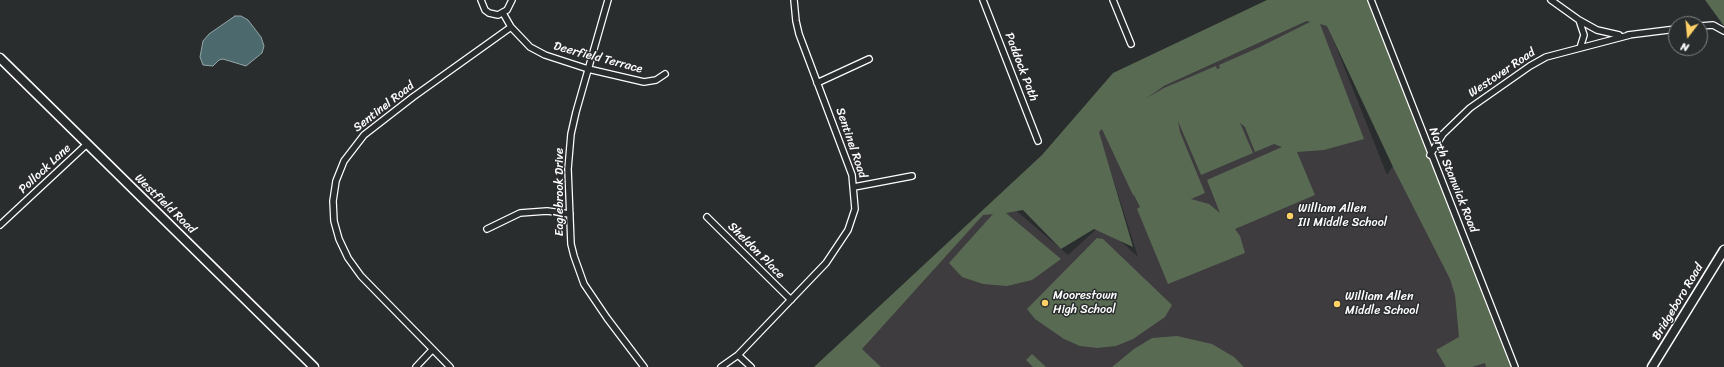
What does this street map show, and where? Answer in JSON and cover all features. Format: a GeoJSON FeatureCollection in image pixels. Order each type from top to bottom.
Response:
{"type":"FeatureCollection","features":[{"type":"Feature","properties":{"kind":"street"},"geometry":{"type":"LineString","coordinates":[[481,0],[483,6],[489,13],[498,15],[510,7],[512,0]]}},
{"type":"Feature","properties":{"kind":"street","name":"Eaglebrook Drive"},"geometry":{"type":"LineString","coordinates":[[608,0],[571,134],[568,169],[574,256],[584,284],[607,318],[644,367]]}},
{"type":"Feature","properties":{"kind":"street","name":"Sentinel Road"},"geometry":{"type":"LineString","coordinates":[[721,367],[738,355],[826,263],[848,230],[854,209],[854,187],[844,150],[799,34],[794,0]]}},
{"type":"Feature","properties":{"kind":"street","name":"Paddock Path"},"geometry":{"type":"LineString","coordinates":[[983,0],[1038,141]]}},
{"type":"Feature","properties":{"kind":"street"},"geometry":{"type":"LineString","coordinates":[[1114,0],[1130,44]]}},
{"type":"Feature","properties":{"kind":"street","name":"North Stanwick Road"},"geometry":{"type":"LineString","coordinates":[[1371,0],[1430,155],[1515,367]]}},
{"type":"Feature","properties":{"kind":"street"},"geometry":{"type":"LineString","coordinates":[[1551,0],[1579,20],[1598,30],[1615,36],[1668,30]]}},
{"type":"Feature","properties":{"kind":"street","name":"Deerfield Terrace"},"geometry":{"type":"LineString","coordinates":[[503,13],[511,27],[530,47],[545,55],[588,68],[644,82],[656,80],[666,74]]}},
{"type":"Feature","properties":{"kind":"street"},"geometry":{"type":"LineString","coordinates":[[1579,20],[1584,34],[1580,48]]}},
{"type":"Feature","properties":{"kind":"street"},"geometry":{"type":"LineString","coordinates":[[1708,26],[1713,26],[1724,31]]}},
{"type":"Feature","properties":{"kind":"street","name":"Sentinel Road"},"geometry":{"type":"LineString","coordinates":[[450,367],[361,276],[348,258],[339,239],[334,221],[333,201],[336,181],[344,161],[364,135],[413,97],[511,27]]}},
{"type":"Feature","properties":{"kind":"street","name":"Westover Road"},"geometry":{"type":"LineString","coordinates":[[1430,155],[1443,134],[1470,108],[1490,92],[1546,57],[1630,35]]}},
{"type":"Feature","properties":{"kind":"street","name":"Westfield Road"},"geometry":{"type":"LineString","coordinates":[[0,58],[314,367]]}},
{"type":"Feature","properties":{"kind":"street"},"geometry":{"type":"LineString","coordinates":[[817,83],[869,59]]}},
{"type":"Feature","properties":{"kind":"street","name":"Pollock Lane"},"geometry":{"type":"LineString","coordinates":[[0,225],[87,144]]}},
{"type":"Feature","properties":{"kind":"street"},"geometry":{"type":"LineString","coordinates":[[854,187],[912,176]]}},
{"type":"Feature","properties":{"kind":"street"},"geometry":{"type":"LineString","coordinates":[[487,229],[520,213],[547,211],[570,214]]}},
{"type":"Feature","properties":{"kind":"street","name":"Sheldon Place"},"geometry":{"type":"LineString","coordinates":[[707,217],[790,300]]}},
{"type":"Feature","properties":{"kind":"street","name":"Bridgeboro Road"},"geometry":{"type":"LineString","coordinates":[[1652,367],[1724,250]]}},
{"type":"Feature","properties":{"kind":"street"},"geometry":{"type":"LineString","coordinates":[[416,367],[432,350]]}},
{"type":"Feature","properties":{"kind":"street"},"geometry":{"type":"LineString","coordinates":[[738,355],[751,367]]}},
{"type":"Feature","properties":{"kind":"shaded area","name":"William Allen III Middle School"},"geometry":{"type":"Polygon","coordinates":[[[1323,14],[1387,175],[1419,125],[1515,367],[881,367],[861,349],[999,196],[1068,255],[1102,224],[1138,257],[1096,125],[1158,89],[1323,14]]]}},
{"type":"Feature","properties":{"kind":"green space"},"geometry":{"type":"Polygon","coordinates":[[[1267,0],[1368,0],[1432,164],[1515,367],[1486,367],[1485,363],[1472,367],[1446,367],[1436,350],[1459,337],[1455,295],[1450,279],[1394,169],[1327,26],[1320,24],[1364,139],[1324,150],[1297,152],[1315,195],[1235,229],[1240,236],[1245,253],[1168,284],[1137,209],[1140,207],[1102,129],[1099,132],[1133,247],[1094,229],[1061,249],[1023,210],[1006,213],[1061,259],[1032,280],[1007,286],[983,284],[962,277],[949,263],[993,214],[983,215],[862,349],[881,367],[814,367],[1042,155],[1113,73],[1267,0]],[[1307,21],[1164,86],[1145,99],[1164,88],[1216,66],[1217,69],[1220,68],[1219,65],[1260,47],[1310,22],[1307,21]],[[1178,121],[1180,132],[1205,193],[1191,199],[1209,204],[1220,213],[1207,180],[1282,147],[1274,144],[1255,152],[1245,127],[1240,123],[1253,153],[1201,175],[1178,121]]]}},
{"type":"Feature","properties":{"kind":"green space"},"geometry":{"type":"Polygon","coordinates":[[[1705,0],[1724,0],[1724,26],[1705,0]]]}},
{"type":"Feature","properties":{"kind":"green space"},"geometry":{"type":"Polygon","coordinates":[[[1097,238],[1103,239],[1172,305],[1165,317],[1133,339],[1116,346],[1097,348],[1080,346],[1064,339],[1035,319],[1027,309],[1097,238]]]}},
{"type":"Feature","properties":{"kind":"green space"},"geometry":{"type":"Polygon","coordinates":[[[1177,336],[1212,344],[1234,357],[1244,367],[1112,367],[1134,349],[1152,338],[1177,336]]]}},
{"type":"Feature","properties":{"kind":"green space"},"geometry":{"type":"Polygon","coordinates":[[[1032,354],[1046,367],[1033,367],[1026,360],[1032,354]]]}},
{"type":"Feature","properties":{"kind":"water"},"geometry":{"type":"Polygon","coordinates":[[[235,16],[241,16],[248,20],[261,37],[264,46],[262,53],[246,66],[223,59],[219,60],[213,66],[203,65],[200,57],[203,41],[209,34],[235,16]]]}},
{"type":"Feature","properties":{"kind":"place","name":"William Allen III Middle School"},"geometry":{"type":"Point","coordinates":[1290,216]}},
{"type":"Feature","properties":{"kind":"place","name":"Moorestown High School"},"geometry":{"type":"Point","coordinates":[1045,303]}},
{"type":"Feature","properties":{"kind":"place","name":"William Allen Middle School"},"geometry":{"type":"Point","coordinates":[1337,304]}}]}
